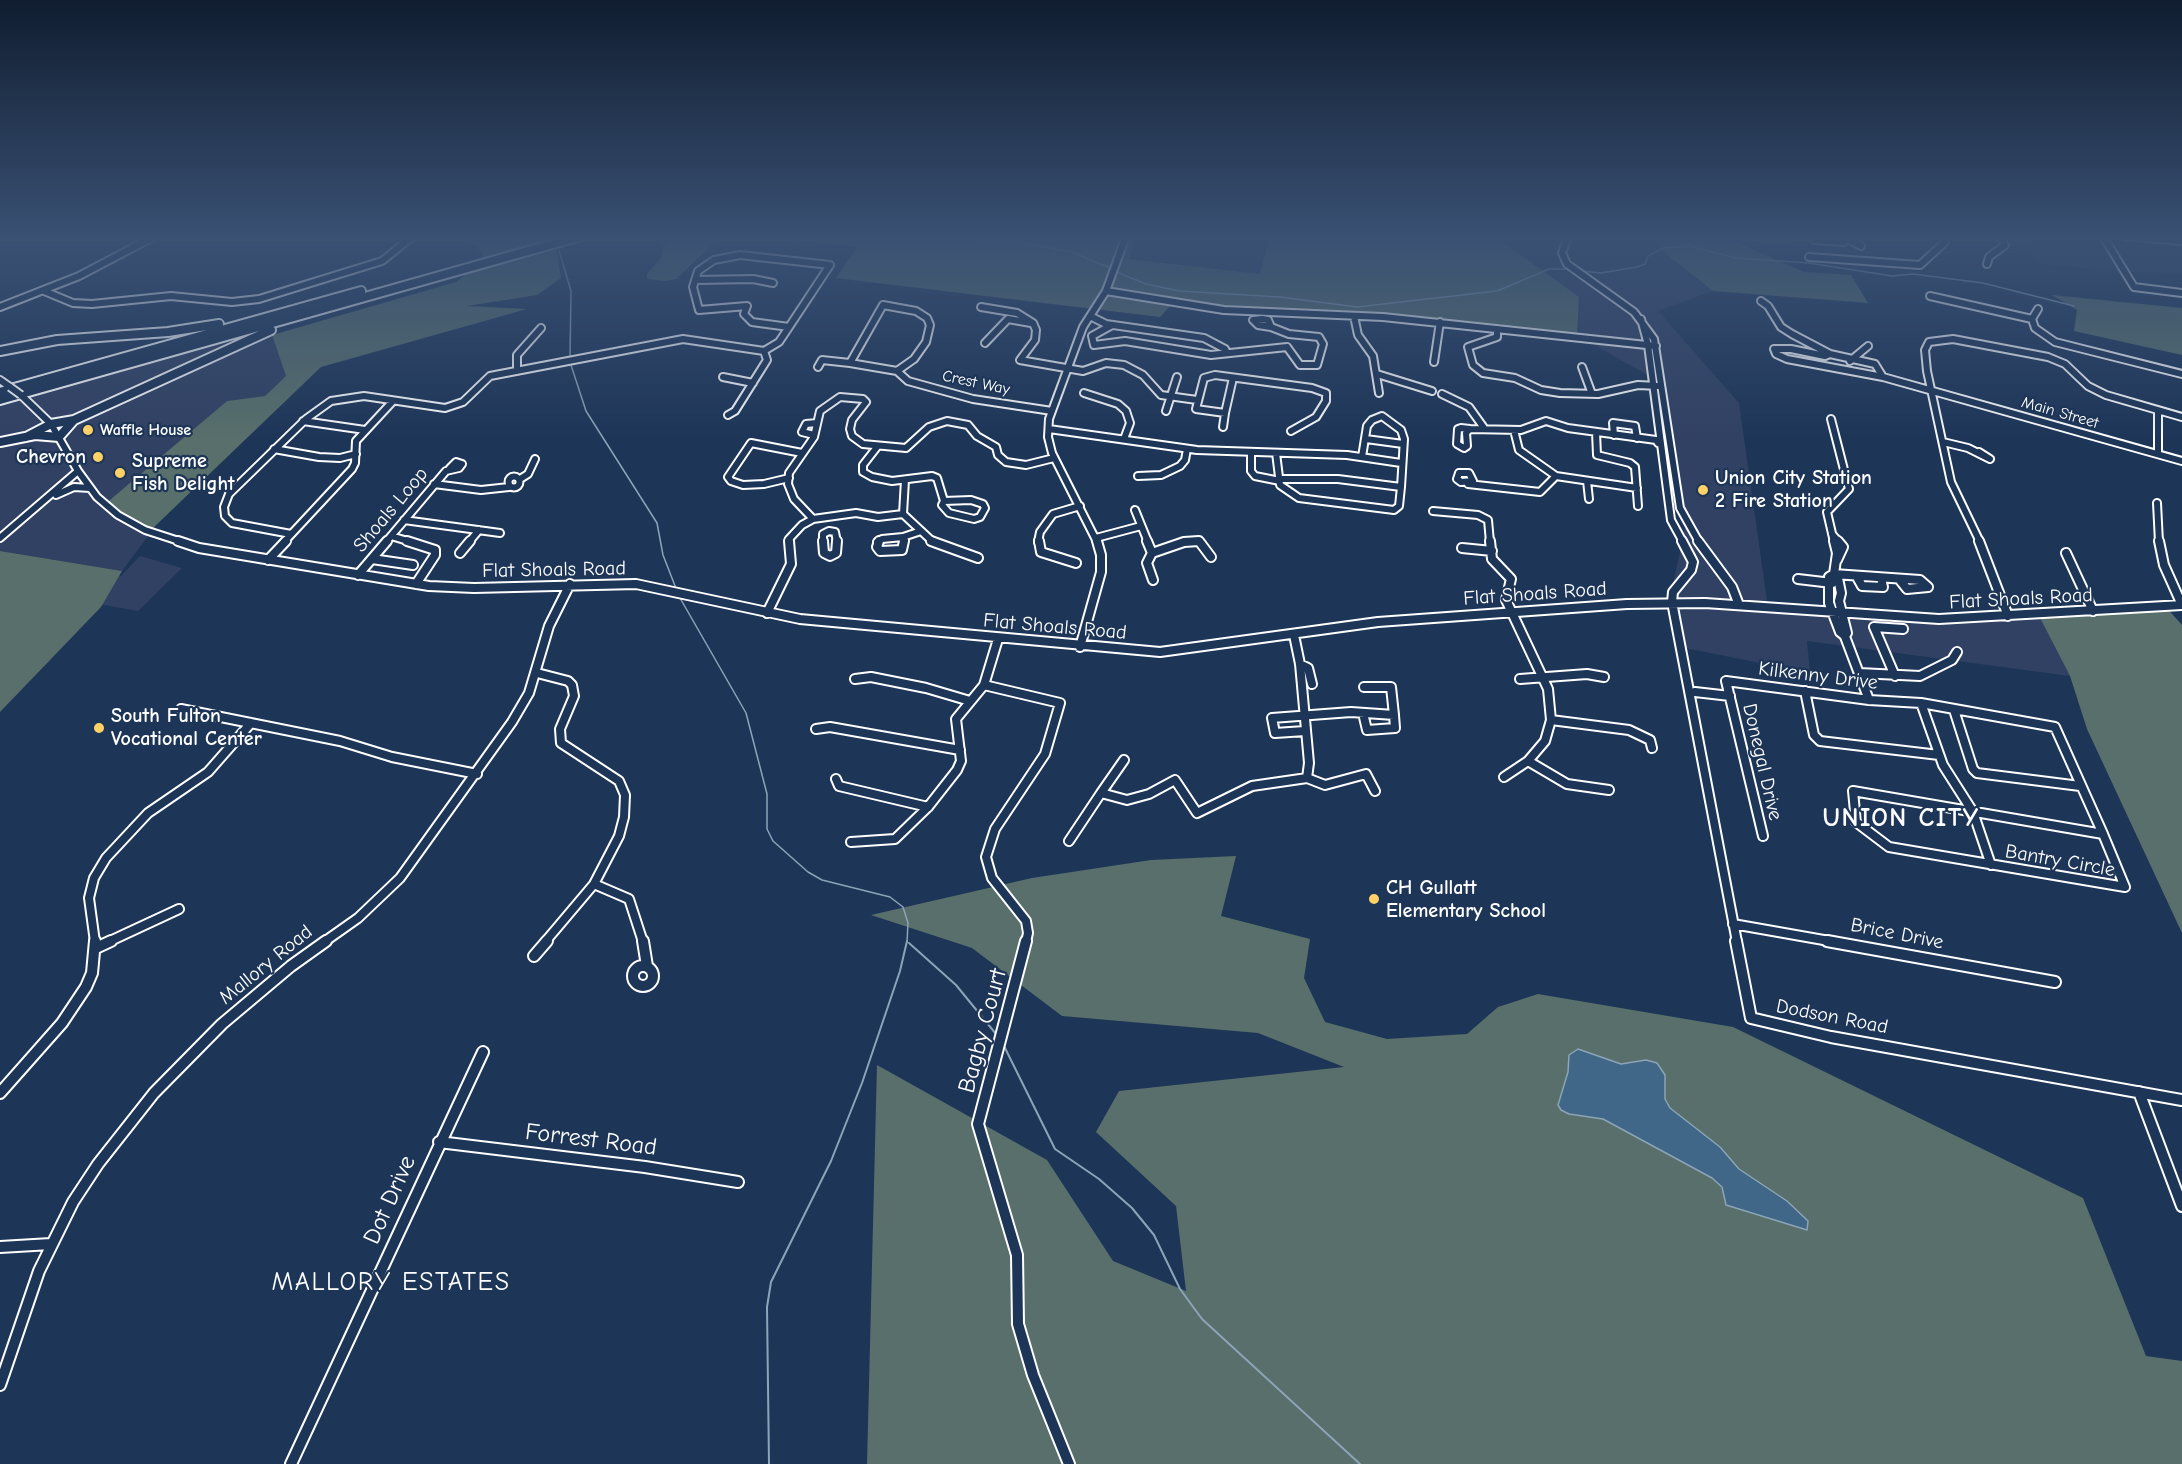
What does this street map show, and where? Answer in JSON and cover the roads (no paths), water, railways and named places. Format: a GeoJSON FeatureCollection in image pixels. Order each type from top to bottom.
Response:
{"type":"FeatureCollection","features":[{"type":"Feature","properties":{"kind":"highway"},"geometry":{"type":"LineString","coordinates":[[0,351],[57,340],[194,329],[307,304]]}},
{"type":"Feature","properties":{"kind":"highway"},"geometry":{"type":"LineString","coordinates":[[0,392],[313,304]]}},
{"type":"Feature","properties":{"kind":"highway"},"geometry":{"type":"LineString","coordinates":[[0,400],[339,304]]}},
{"type":"Feature","properties":{"kind":"highway"},"geometry":{"type":"LineString","coordinates":[[26,437],[51,424],[74,420],[265,332],[353,304]]}},
{"type":"Feature","properties":{"kind":"highway"},"geometry":{"type":"LineString","coordinates":[[0,442],[26,437],[59,437],[74,420]]}},
{"type":"Feature","properties":{"kind":"street"},"geometry":{"type":"LineString","coordinates":[[698,304],[699,309],[747,306],[744,316],[752,322],[789,327]]}},
{"type":"Feature","properties":{"kind":"street"},"geometry":{"type":"LineString","coordinates":[[291,534],[232,523],[225,516],[229,494],[318,407],[345,397],[364,396],[445,408],[463,402],[481,382],[490,376],[683,339],[764,351],[779,342],[804,304]]}},
{"type":"Feature","properties":{"kind":"street"},"geometry":{"type":"LineString","coordinates":[[1080,646],[1101,572],[1101,555],[1096,538],[1054,458],[1049,445],[1049,429],[1052,411],[1068,369],[1089,317],[1097,304]]}},
{"type":"Feature","properties":{"kind":"street"},"geometry":{"type":"LineString","coordinates":[[1189,304],[1224,310],[1440,322],[1656,346]]}},
{"type":"Feature","properties":{"kind":"street"},"geometry":{"type":"LineString","coordinates":[[1621,304],[1641,319],[1656,346],[1680,508],[1692,532],[1732,587],[1739,604]]}},
{"type":"Feature","properties":{"kind":"street"},"geometry":{"type":"LineString","coordinates":[[1766,304],[1781,327],[1830,354],[1875,364],[1883,376]]}},
{"type":"Feature","properties":{"kind":"street"},"geometry":{"type":"LineString","coordinates":[[1967,304],[2032,319],[2039,332],[2055,342],[2182,374]]}},
{"type":"Feature","properties":{"kind":"street"},"geometry":{"type":"LineString","coordinates":[[850,363],[883,305],[901,307],[924,316],[930,325],[926,342],[914,359],[897,371]]}},
{"type":"Feature","properties":{"kind":"street"},"geometry":{"type":"LineString","coordinates":[[981,307],[1017,313],[1032,323],[1036,330],[1035,340],[1020,360],[1083,371],[1106,363],[1124,365],[1143,375],[1161,395],[1197,400]]}},
{"type":"Feature","properties":{"kind":"street"},"geometry":{"type":"LineString","coordinates":[[2032,319],[2038,309]]}},
{"type":"Feature","properties":{"kind":"street"},"geometry":{"type":"LineString","coordinates":[[1354,316],[1359,335],[1373,356],[1379,393]]}},
{"type":"Feature","properties":{"kind":"street"},"geometry":{"type":"LineString","coordinates":[[1089,317],[1106,325],[1204,338],[1225,349],[1227,353]]}},
{"type":"Feature","properties":{"kind":"street"},"geometry":{"type":"LineString","coordinates":[[986,343],[1008,319],[1032,323]]}},
{"type":"Feature","properties":{"kind":"street"},"geometry":{"type":"LineString","coordinates":[[1641,319],[1648,345],[1671,520],[1693,562],[1691,570],[1674,592],[1672,603]]}},
{"type":"Feature","properties":{"kind":"street"},"geometry":{"type":"LineString","coordinates":[[1434,362],[1440,322]]}},
{"type":"Feature","properties":{"kind":"street"},"geometry":{"type":"LineString","coordinates":[[1106,325],[1092,336],[1094,345],[1125,341],[1211,355],[1287,347]]}},
{"type":"Feature","properties":{"kind":"street"},"geometry":{"type":"LineString","coordinates":[[1271,327],[1289,334],[1319,337],[1323,344],[1317,366],[1300,365],[1287,347],[1289,334]]}},
{"type":"Feature","properties":{"kind":"street"},"geometry":{"type":"LineString","coordinates":[[517,371],[515,362],[517,355],[541,328]]}},
{"type":"Feature","properties":{"kind":"street"},"geometry":{"type":"LineString","coordinates":[[1497,329],[1497,337],[1468,347],[1477,369],[1489,374],[1515,378],[1550,392],[1592,394],[1638,385],[1662,387]]}},
{"type":"Feature","properties":{"kind":"street"},"geometry":{"type":"LineString","coordinates":[[2008,616],[1986,555],[1951,482],[1927,371],[1926,346],[1937,340],[1953,339],[2000,350],[2039,354],[2058,360],[2088,386],[2106,395],[2182,417]]}},
{"type":"Feature","properties":{"kind":"street"},"geometry":{"type":"LineString","coordinates":[[1843,368],[1868,346]]}},
{"type":"Feature","properties":{"kind":"street"},"geometry":{"type":"LineString","coordinates":[[1830,354],[1824,356],[1791,349],[1774,349],[1776,354],[1787,359],[1830,369],[1843,368],[1883,376]]}},
{"type":"Feature","properties":{"kind":"street"},"geometry":{"type":"LineString","coordinates":[[728,415],[735,411],[767,360],[764,351]]}},
{"type":"Feature","properties":{"kind":"street","name":"Crest Way"},"geometry":{"type":"LineString","coordinates":[[818,367],[822,360],[897,371],[908,381],[973,399],[1052,411]]}},
{"type":"Feature","properties":{"kind":"street"},"geometry":{"type":"LineString","coordinates":[[1582,367],[1592,394]]}},
{"type":"Feature","properties":{"kind":"street"},"geometry":{"type":"LineString","coordinates":[[1226,413],[1196,409],[1204,378],[1215,375],[1312,388],[1326,393],[1326,401],[1316,417],[1291,431]]}},
{"type":"Feature","properties":{"kind":"street"},"geometry":{"type":"LineString","coordinates":[[1377,375],[1432,391]]}},
{"type":"Feature","properties":{"kind":"street"},"geometry":{"type":"LineString","coordinates":[[1166,411],[1177,376]]}},
{"type":"Feature","properties":{"kind":"street","name":"Main Street"},"geometry":{"type":"LineString","coordinates":[[1883,376],[2182,461]]}},
{"type":"Feature","properties":{"kind":"street"},"geometry":{"type":"LineString","coordinates":[[723,377],[753,383]]}},
{"type":"Feature","properties":{"kind":"street"},"geometry":{"type":"LineString","coordinates":[[1223,426],[1233,378]]}},
{"type":"Feature","properties":{"kind":"street","name":"Flat Shoals Road"},"geometry":{"type":"LineString","coordinates":[[0,380],[29,401],[51,424],[78,471],[90,488],[112,511],[144,530],[199,548],[416,584],[474,588],[636,584],[766,613],[822,622],[1139,652],[1178,652],[1378,622],[1672,603],[1739,604],[1939,620],[2182,605]]}},
{"type":"Feature","properties":{"kind":"street"},"geometry":{"type":"LineString","coordinates":[[1084,393],[1093,398],[1118,404],[1126,411],[1130,423],[1124,439]]}},
{"type":"Feature","properties":{"kind":"street"},"geometry":{"type":"LineString","coordinates":[[1442,394],[1469,407],[1484,428]]}},
{"type":"Feature","properties":{"kind":"street"},"geometry":{"type":"LineString","coordinates":[[823,534],[817,518],[794,499],[789,478],[814,435],[820,411],[836,398],[863,399],[866,402],[852,420],[850,432],[858,441],[877,447],[906,448],[929,427],[947,421],[968,425],[976,436],[996,447],[998,455],[1006,462],[1026,465],[1054,458]]}},
{"type":"Feature","properties":{"kind":"street"},"geometry":{"type":"LineString","coordinates":[[268,560],[352,469],[356,454],[356,441],[393,401]]}},
{"type":"Feature","properties":{"kind":"street"},"geometry":{"type":"LineString","coordinates":[[426,414],[432,407]]}},
{"type":"Feature","properties":{"kind":"street"},"geometry":{"type":"LineString","coordinates":[[2158,411],[2158,454]]}},
{"type":"Feature","properties":{"kind":"street"},"geometry":{"type":"LineString","coordinates":[[1276,453],[1280,485],[1299,498],[1394,510],[1399,506],[1401,488],[1403,444],[1401,430],[1382,416],[1368,423],[1362,458]]}},
{"type":"Feature","properties":{"kind":"street"},"geometry":{"type":"LineString","coordinates":[[1831,419],[1849,489],[1827,512],[1832,534],[1843,547],[1834,574]]}},
{"type":"Feature","properties":{"kind":"street"},"geometry":{"type":"LineString","coordinates":[[303,421],[365,430]]}},
{"type":"Feature","properties":{"kind":"street"},"geometry":{"type":"LineString","coordinates":[[1470,429],[1527,429],[1546,421],[1596,432],[1614,435],[1636,438],[1635,426],[1613,423],[1614,435]]}},
{"type":"Feature","properties":{"kind":"street"},"geometry":{"type":"LineString","coordinates":[[814,435],[802,432],[806,424],[817,423]]}},
{"type":"Feature","properties":{"kind":"street"},"geometry":{"type":"LineString","coordinates":[[1049,429],[1187,449],[1362,458],[1401,463]]}},
{"type":"Feature","properties":{"kind":"street"},"geometry":{"type":"LineString","coordinates":[[1514,430],[1519,450],[1556,476],[1637,488]]}},
{"type":"Feature","properties":{"kind":"street"},"geometry":{"type":"LineString","coordinates":[[1596,432],[1597,454],[1633,464],[1638,506]]}},
{"type":"Feature","properties":{"kind":"street"},"geometry":{"type":"LineString","coordinates":[[1366,439],[1403,444]]}},
{"type":"Feature","properties":{"kind":"street"},"geometry":{"type":"LineString","coordinates":[[1943,442],[1979,452]]}},
{"type":"Feature","properties":{"kind":"street"},"geometry":{"type":"LineString","coordinates":[[789,478],[764,484],[743,485],[728,477],[751,443],[802,453]]}},
{"type":"Feature","properties":{"kind":"street"},"geometry":{"type":"LineString","coordinates":[[877,447],[863,465],[863,472],[878,479],[905,480],[925,475],[937,478],[944,509],[967,519],[974,519],[984,513],[983,504],[978,501],[944,501]]}},
{"type":"Feature","properties":{"kind":"street"},"geometry":{"type":"LineString","coordinates":[[274,449],[320,457],[340,458],[356,454]]}},
{"type":"Feature","properties":{"kind":"street"},"geometry":{"type":"LineString","coordinates":[[1138,476],[1161,475],[1180,466],[1185,460],[1187,449]]}},
{"type":"Feature","properties":{"kind":"street"},"geometry":{"type":"LineString","coordinates":[[1251,453],[1251,471],[1255,476],[1279,480],[1338,479],[1401,488]]}},
{"type":"Feature","properties":{"kind":"street"},"geometry":{"type":"LineString","coordinates":[[434,484],[482,489],[509,487],[506,483],[508,480],[520,479],[528,474],[535,459]]}},
{"type":"Feature","properties":{"kind":"street","name":"Shoals Loop"},"geometry":{"type":"LineString","coordinates":[[358,575],[450,468]]}},
{"type":"Feature","properties":{"kind":"street"},"geometry":{"type":"LineString","coordinates":[[0,538],[78,471]]}},
{"type":"Feature","properties":{"kind":"street"},"geometry":{"type":"LineString","coordinates":[[1468,484],[1540,492],[1556,476]]}},
{"type":"Feature","properties":{"kind":"street"},"geometry":{"type":"LineString","coordinates":[[903,514],[905,480]]}},
{"type":"Feature","properties":{"kind":"street"},"geometry":{"type":"LineString","coordinates":[[1587,481],[1589,499]]}},
{"type":"Feature","properties":{"kind":"street"},"geometry":{"type":"LineString","coordinates":[[39,505],[74,488],[90,488]]}},
{"type":"Feature","properties":{"kind":"street"},"geometry":{"type":"LineString","coordinates":[[2157,503],[2157,532],[2164,565],[2182,605]]}},
{"type":"Feature","properties":{"kind":"street"},"geometry":{"type":"LineString","coordinates":[[1076,563],[1050,557],[1041,552],[1038,545],[1040,532],[1053,514],[1080,506]]}},
{"type":"Feature","properties":{"kind":"street"},"geometry":{"type":"LineString","coordinates":[[1135,510],[1152,553]]}},
{"type":"Feature","properties":{"kind":"street"},"geometry":{"type":"LineString","coordinates":[[1433,511],[1485,518],[1490,523],[1495,564],[1510,579],[1506,600],[1544,677],[1551,699],[1551,720],[1545,741],[1528,761],[1504,777]]}},
{"type":"Feature","properties":{"kind":"street"},"geometry":{"type":"LineString","coordinates":[[766,613],[785,581],[791,564],[789,539],[802,525],[817,518],[856,513],[878,518],[903,514]]}},
{"type":"Feature","properties":{"kind":"street"},"geometry":{"type":"LineString","coordinates":[[903,514],[932,542],[978,558]]}},
{"type":"Feature","properties":{"kind":"street"},"geometry":{"type":"LineString","coordinates":[[404,520],[500,533]]}},
{"type":"Feature","properties":{"kind":"street"},"geometry":{"type":"LineString","coordinates":[[1096,538],[1141,526]]}},
{"type":"Feature","properties":{"kind":"street"},"geometry":{"type":"LineString","coordinates":[[460,553],[478,530]]}},
{"type":"Feature","properties":{"kind":"street"},"geometry":{"type":"LineString","coordinates":[[903,537],[921,531]]}},
{"type":"Feature","properties":{"kind":"street"},"geometry":{"type":"LineString","coordinates":[[391,536],[435,550],[435,555],[416,584]]}},
{"type":"Feature","properties":{"kind":"street"},"geometry":{"type":"LineString","coordinates":[[1154,580],[1147,563],[1152,553],[1184,542],[1199,542],[1210,557]]}},
{"type":"Feature","properties":{"kind":"street"},"geometry":{"type":"LineString","coordinates":[[1462,548],[1492,551]]}},
{"type":"Feature","properties":{"kind":"street"},"geometry":{"type":"LineString","coordinates":[[2066,553],[2093,611]]}},
{"type":"Feature","properties":{"kind":"street"},"geometry":{"type":"LineString","coordinates":[[369,562],[413,566]]}},
{"type":"Feature","properties":{"kind":"street"},"geometry":{"type":"LineString","coordinates":[[1834,574],[1840,584],[1840,623]]}},
{"type":"Feature","properties":{"kind":"street"},"geometry":{"type":"LineString","coordinates":[[1869,700],[1840,623],[1831,612],[1829,577],[1834,574],[1857,577],[1862,586],[1883,587],[1881,578],[1899,579]]}},
{"type":"Feature","properties":{"kind":"street"},"geometry":{"type":"LineString","coordinates":[[1798,579],[1840,584]]}},
{"type":"Feature","properties":{"kind":"street"},"geometry":{"type":"LineString","coordinates":[[1680,583],[1681,594],[1689,603]]}},
{"type":"Feature","properties":{"kind":"street","name":"Mallory Road"},"geometry":{"type":"LineString","coordinates":[[0,1385],[28,1300],[51,1244],[98,1164],[154,1093],[254,994],[358,918],[411,866],[512,722],[537,673],[549,626],[570,584]]}},
{"type":"Feature","properties":{"kind":"street","name":"Dodson Road"},"geometry":{"type":"LineString","coordinates":[[1672,603],[1749,1015],[1755,1021],[2182,1100]]}},
{"type":"Feature","properties":{"kind":"street"},"geometry":{"type":"LineString","coordinates":[[1895,676],[1874,627],[1902,629]]}},
{"type":"Feature","properties":{"kind":"street"},"geometry":{"type":"LineString","coordinates":[[1294,635],[1300,664],[1307,778]]}},
{"type":"Feature","properties":{"kind":"street"},"geometry":{"type":"LineString","coordinates":[[851,842],[895,840],[928,807],[957,770],[961,760],[955,727],[956,718],[984,685],[998,639]]}},
{"type":"Feature","properties":{"kind":"street"},"geometry":{"type":"LineString","coordinates":[[1859,673],[1920,676],[1952,660],[1957,652]]}},
{"type":"Feature","properties":{"kind":"street"},"geometry":{"type":"LineString","coordinates":[[1300,664],[1308,668],[1312,684]]}},
{"type":"Feature","properties":{"kind":"street"},"geometry":{"type":"LineString","coordinates":[[534,957],[594,885],[619,836],[624,817],[625,795],[619,781],[561,742],[560,729],[574,696],[572,685],[554,676],[537,673]]}},
{"type":"Feature","properties":{"kind":"street"},"geometry":{"type":"LineString","coordinates":[[1520,679],[1587,674],[1604,677]]}},
{"type":"Feature","properties":{"kind":"street"},"geometry":{"type":"LineString","coordinates":[[855,679],[872,677],[926,688],[970,701]]}},
{"type":"Feature","properties":{"kind":"street","name":"Kilkenny Drive"},"geometry":{"type":"LineString","coordinates":[[1730,696],[1726,681],[1869,700],[1921,703],[2055,727],[2080,786]]}},
{"type":"Feature","properties":{"kind":"street","name":"Bagby Court"},"geometry":{"type":"LineString","coordinates":[[984,685],[1060,703],[1045,754],[996,830],[986,857],[992,878],[1026,921],[1028,933],[978,1124],[1017,1256],[1017,1324],[1033,1375],[1069,1464]]}},
{"type":"Feature","properties":{"kind":"street"},"geometry":{"type":"LineString","coordinates":[[1363,713],[1367,730],[1395,729],[1391,687],[1364,687]]}},
{"type":"Feature","properties":{"kind":"street"},"geometry":{"type":"LineString","coordinates":[[1805,691],[1814,735],[1820,741],[1939,755]]}},
{"type":"Feature","properties":{"kind":"street"},"geometry":{"type":"LineString","coordinates":[[1695,692],[1730,696]]}},
{"type":"Feature","properties":{"kind":"street","name":"Donegal Drive"},"geometry":{"type":"LineString","coordinates":[[1730,696],[1763,836]]}},
{"type":"Feature","properties":{"kind":"street"},"geometry":{"type":"LineString","coordinates":[[1921,703],[1939,755],[1949,776],[1973,812],[1991,866]]}},
{"type":"Feature","properties":{"kind":"street"},"geometry":{"type":"LineString","coordinates":[[181,709],[340,741],[392,758],[477,774]]}},
{"type":"Feature","properties":{"kind":"street"},"geometry":{"type":"LineString","coordinates":[[1954,710],[1972,769],[1977,774],[2080,786],[2103,834]]}},
{"type":"Feature","properties":{"kind":"street"},"geometry":{"type":"LineString","coordinates":[[1305,731],[1275,733],[1272,717],[1363,713],[1394,715]]}},
{"type":"Feature","properties":{"kind":"street"},"geometry":{"type":"LineString","coordinates":[[1551,720],[1629,730],[1650,740],[1652,748]]}},
{"type":"Feature","properties":{"kind":"street"},"geometry":{"type":"LineString","coordinates":[[1,1091],[77,1003],[92,973],[96,948],[89,898],[94,878],[106,858],[148,813],[208,772],[251,723]]}},
{"type":"Feature","properties":{"kind":"street"},"geometry":{"type":"LineString","coordinates":[[816,729],[830,728],[960,750]]}},
{"type":"Feature","properties":{"kind":"street"},"geometry":{"type":"LineString","coordinates":[[1068,841],[1124,760]]}},
{"type":"Feature","properties":{"kind":"street"},"geometry":{"type":"LineString","coordinates":[[1528,761],[1567,784],[1588,789],[1609,790]]}},
{"type":"Feature","properties":{"kind":"street"},"geometry":{"type":"LineString","coordinates":[[1101,793],[1127,800],[1149,794],[1175,780],[1197,813],[1252,786],[1307,778],[1325,785],[1366,774],[1375,791]]}},
{"type":"Feature","properties":{"kind":"street"},"geometry":{"type":"LineString","coordinates":[[836,779],[839,786],[928,807]]}},
{"type":"Feature","properties":{"kind":"street","name":"Bantry Circle"},"geometry":{"type":"LineString","coordinates":[[1853,791],[1973,812],[2103,834],[2125,884],[2122,889],[1886,845],[1856,822],[1853,791]]}},
{"type":"Feature","properties":{"kind":"street"},"geometry":{"type":"LineString","coordinates":[[594,885],[629,899],[642,936],[647,966]]}},
{"type":"Feature","properties":{"kind":"street"},"geometry":{"type":"LineString","coordinates":[[96,948],[179,909]]}},
{"type":"Feature","properties":{"kind":"street","name":"Brice Drive"},"geometry":{"type":"LineString","coordinates":[[1733,924],[2055,982]]}},
{"type":"Feature","properties":{"kind":"street","name":"Dot Drive"},"geometry":{"type":"LineString","coordinates":[[291,1464],[439,1142],[483,1052]]}},
{"type":"Feature","properties":{"kind":"street"},"geometry":{"type":"LineString","coordinates":[[2139,1092],[2182,1206]]}},
{"type":"Feature","properties":{"kind":"street","name":"Forrest Road"},"geometry":{"type":"LineString","coordinates":[[439,1142],[650,1168],[738,1182]]}},
{"type":"Feature","properties":{"kind":"street"},"geometry":{"type":"LineString","coordinates":[[0,1247],[51,1244]]}},
{"type":"Feature","properties":{"kind":"waterway"},"geometry":{"type":"LineString","coordinates":[[570,357],[571,304]]}},
{"type":"Feature","properties":{"kind":"waterway"},"geometry":{"type":"LineString","coordinates":[[1336,304],[1357,307],[1380,304]]}},
{"type":"Feature","properties":{"kind":"waterway"},"geometry":{"type":"LineString","coordinates":[[2067,304],[2074,306]]}},
{"type":"Feature","properties":{"kind":"waterway"},"geometry":{"type":"LineString","coordinates":[[570,362],[586,411],[657,523],[663,555],[677,591]]}},
{"type":"Feature","properties":{"kind":"waterway"},"geometry":{"type":"LineString","coordinates":[[680,598],[746,713],[767,794],[767,829],[773,841],[808,872],[822,880],[890,897],[903,907],[908,923],[907,942]]}},
{"type":"Feature","properties":{"kind":"waterway"},"geometry":{"type":"LineString","coordinates":[[769,1464],[767,1307],[771,1282],[831,1161],[862,1083],[900,971],[907,941]]}},
{"type":"Feature","properties":{"kind":"waterway"},"geometry":{"type":"LineString","coordinates":[[909,943],[956,985],[996,1034]]}},
{"type":"Feature","properties":{"kind":"waterway"},"geometry":{"type":"LineString","coordinates":[[1004,1046],[1055,1149],[1099,1179],[1132,1208],[1154,1235],[1180,1289],[1202,1319],[1360,1464]]}},
{"type":"Feature","properties":{"kind":"place","name":"Waffle House"},"geometry":{"type":"Point","coordinates":[88,430]}},
{"type":"Feature","properties":{"kind":"place","name":"Chevron"},"geometry":{"type":"Point","coordinates":[98,457]}},
{"type":"Feature","properties":{"kind":"place","name":"Supreme Fish Delight"},"geometry":{"type":"Point","coordinates":[120,473]}},
{"type":"Feature","properties":{"kind":"place","name":"Union City Station 2 Fire Station"},"geometry":{"type":"Point","coordinates":[1703,490]}},
{"type":"Feature","properties":{"kind":"place","name":"South Fulton Vocational Center"},"geometry":{"type":"Point","coordinates":[99,728]}},
{"type":"Feature","properties":{"kind":"place","name":"CH Gullatt Elementary School"},"geometry":{"type":"Point","coordinates":[1374,899]}},
{"type":"Feature","properties":{"kind":"district","name":"UNION CITY"},"geometry":{"type":"Point","coordinates":[1901,819]}},
{"type":"Feature","properties":{"kind":"district","name":"MALLORY ESTATES"},"geometry":{"type":"Point","coordinates":[391,1283]}}]}
